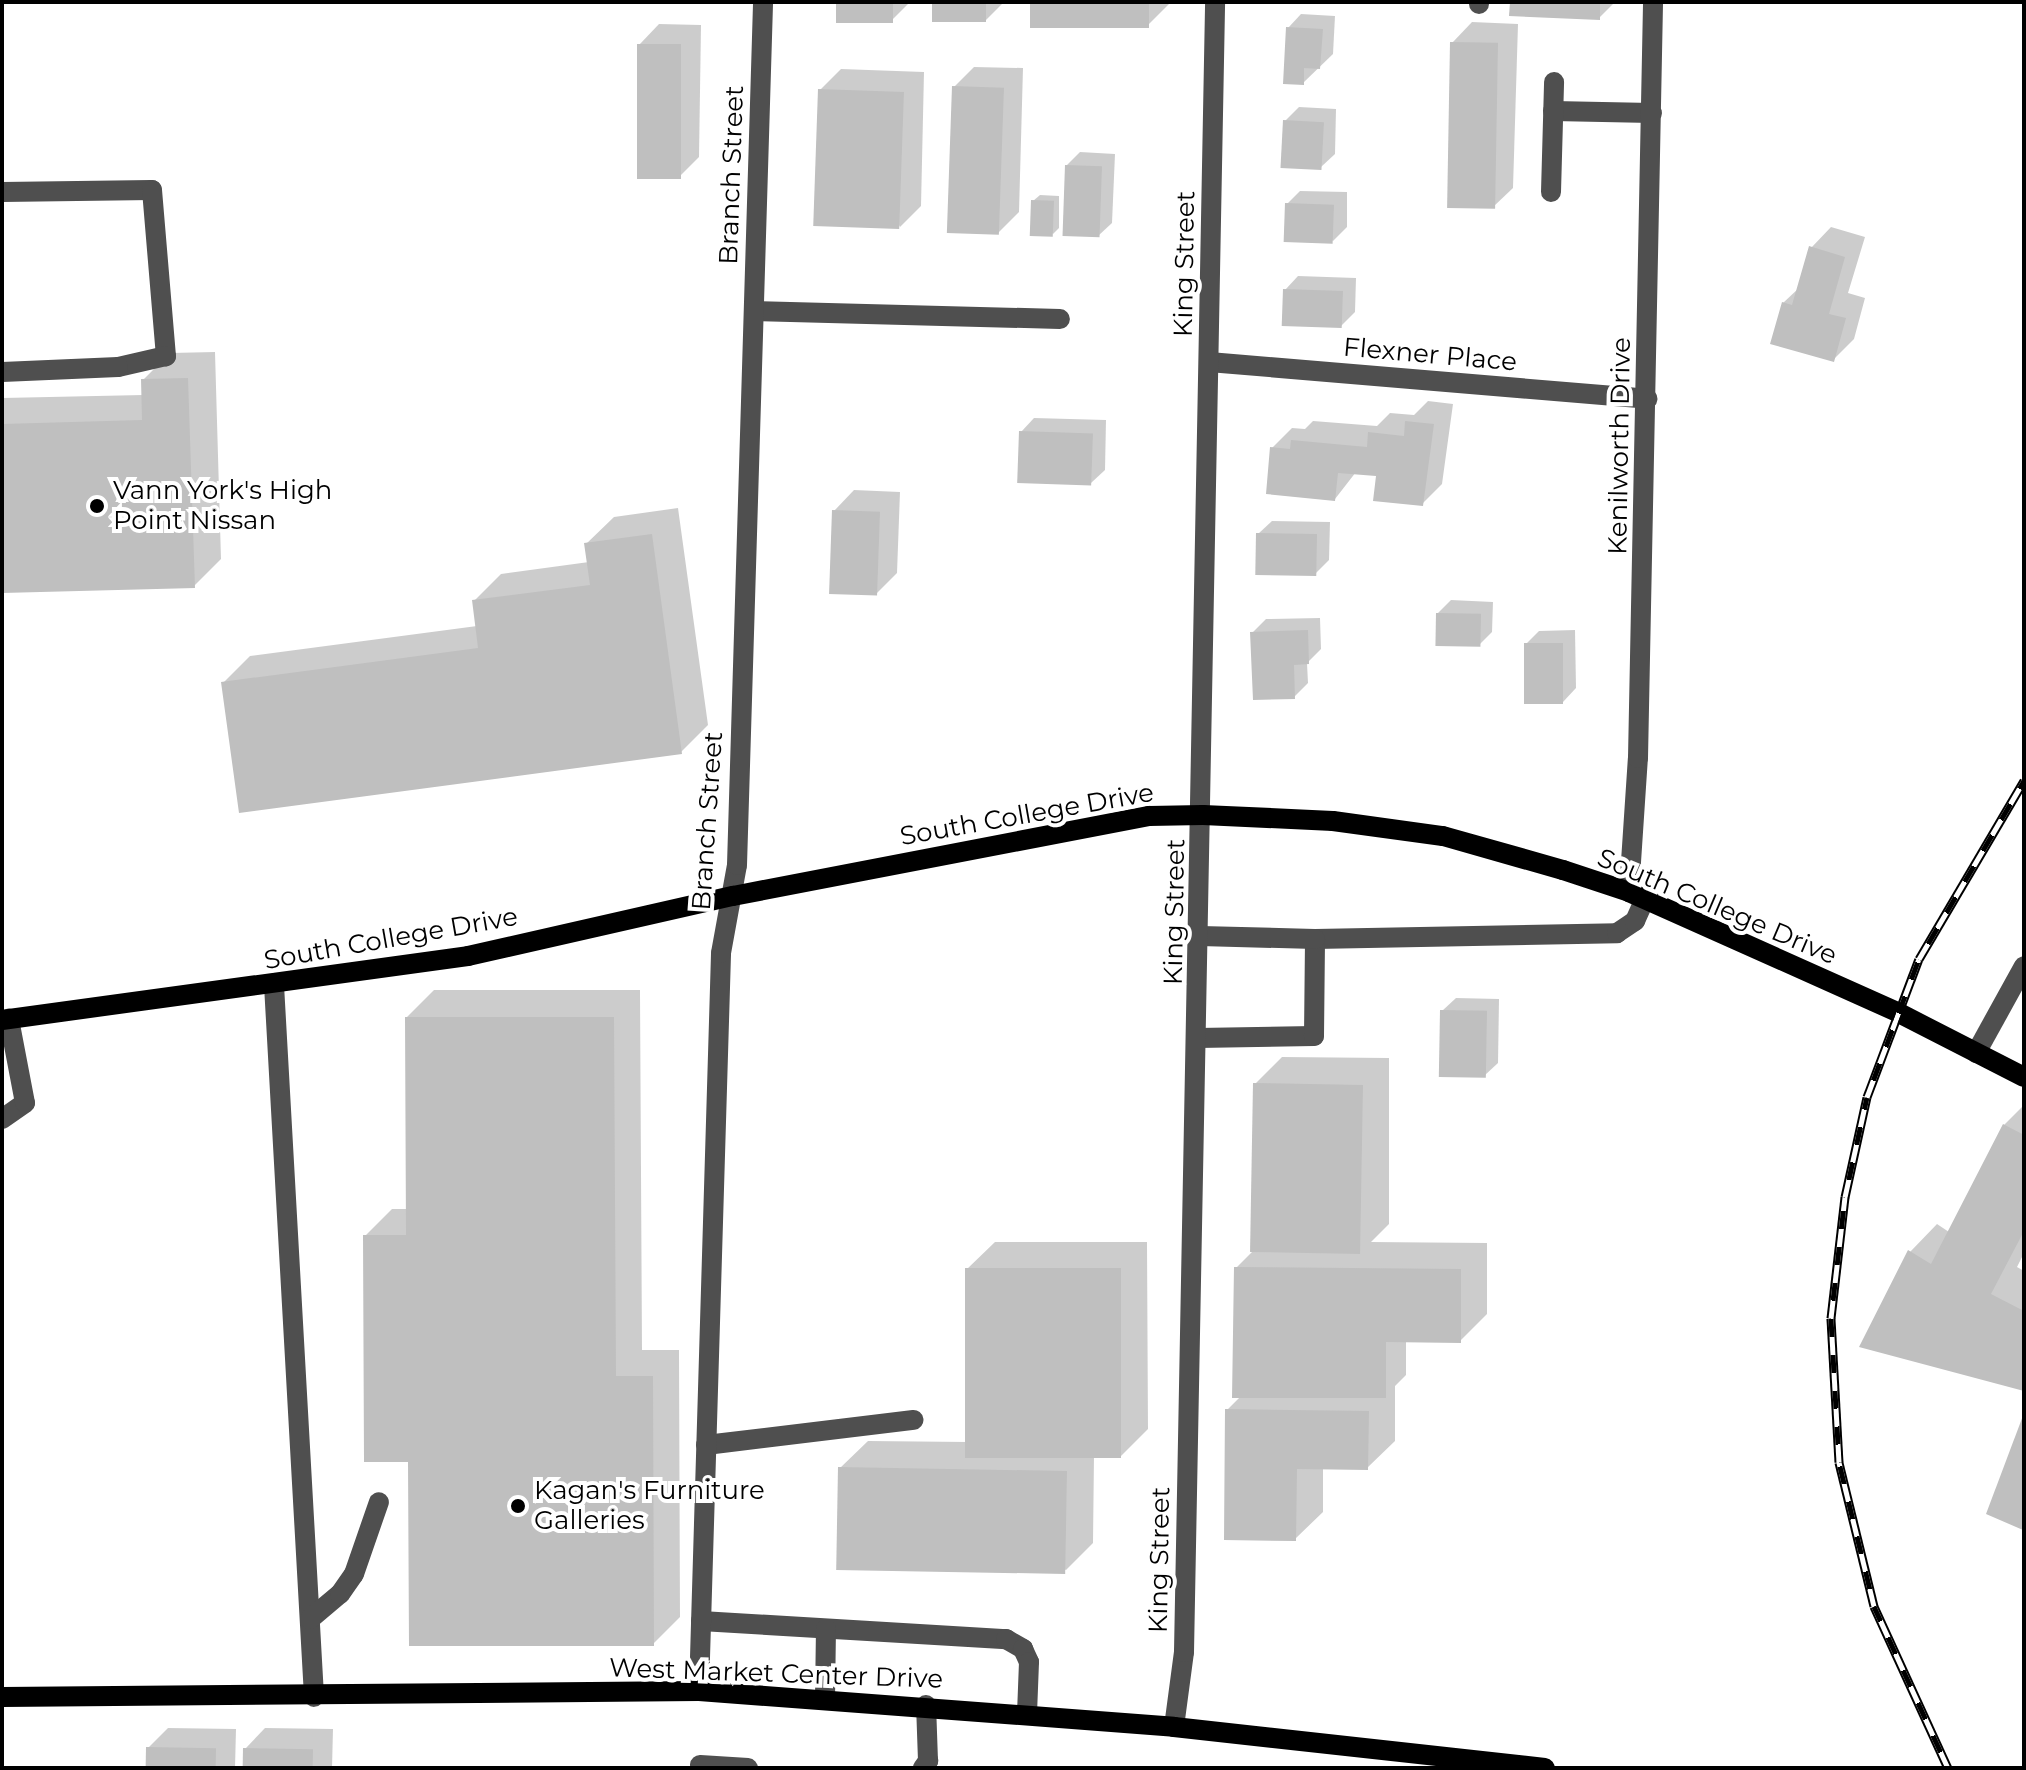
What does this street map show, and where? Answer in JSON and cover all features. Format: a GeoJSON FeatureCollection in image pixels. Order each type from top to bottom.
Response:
{"type":"FeatureCollection","features":[{"type":"Feature","properties":{"kind":"main road","name":"South College Drive"},"geometry":{"type":"LineString","coordinates":[[6,1020],[468,956],[733,896],[1149,816],[1203,815],[1333,821],[1443,836],[1637,896],[2024,1077]]}},
{"type":"Feature","properties":{"kind":"main road","name":"West Market Center Drive"},"geometry":{"type":"LineString","coordinates":[[2,1697],[314,1697],[699,1691],[1027,1713],[1545,1768]]}},
{"type":"Feature","properties":{"kind":"street","name":"Branch Street"},"geometry":{"type":"LineString","coordinates":[[699,1691],[721,953],[733,896],[763,2]]}},
{"type":"Feature","properties":{"kind":"street","name":"King Street"},"geometry":{"type":"LineString","coordinates":[[1174,1727],[1184,1652],[1203,815],[1215,2]]}},
{"type":"Feature","properties":{"kind":"street","name":"Kenilworth Drive"},"geometry":{"type":"LineString","coordinates":[[1637,896],[1653,2]]}},
{"type":"Feature","properties":{"kind":"street"},"geometry":{"type":"LineString","coordinates":[[1551,192],[1554,82]]}},
{"type":"Feature","properties":{"kind":"street"},"geometry":{"type":"LineString","coordinates":[[1553,111],[1652,113]]}},
{"type":"Feature","properties":{"kind":"street"},"geometry":{"type":"LineString","coordinates":[[2,192],[152,190],[166,356],[118,367],[2,372]]}},
{"type":"Feature","properties":{"kind":"street"},"geometry":{"type":"LineString","coordinates":[[754,311],[1060,319]]}},
{"type":"Feature","properties":{"kind":"street","name":"Flexner Place"},"geometry":{"type":"LineString","coordinates":[[1209,362],[1647,399]]}},
{"type":"Feature","properties":{"kind":"street"},"geometry":{"type":"LineString","coordinates":[[1200,936],[1315,939],[1603,935],[1617,933],[1635,921],[1637,896]]}},
{"type":"Feature","properties":{"kind":"street"},"geometry":{"type":"LineString","coordinates":[[1198,1038],[1314,1036],[1315,939]]}},
{"type":"Feature","properties":{"kind":"street"},"geometry":{"type":"LineString","coordinates":[[1976,1053],[2024,966]]}},
{"type":"Feature","properties":{"kind":"street"},"geometry":{"type":"LineString","coordinates":[[274,985],[314,1697]]}},
{"type":"Feature","properties":{"kind":"street"},"geometry":{"type":"LineString","coordinates":[[2,1119],[25,1103],[6,1020]]}},
{"type":"Feature","properties":{"kind":"street"},"geometry":{"type":"LineString","coordinates":[[706,1445],[913,1420]]}},
{"type":"Feature","properties":{"kind":"street"},"geometry":{"type":"LineString","coordinates":[[310,1619],[340,1594],[354,1574],[379,1502]]}},
{"type":"Feature","properties":{"kind":"street"},"geometry":{"type":"LineString","coordinates":[[701,1621],[1006,1639],[1023,1649],[1029,1662],[1027,1713]]}},
{"type":"Feature","properties":{"kind":"street"},"geometry":{"type":"LineString","coordinates":[[825,1699],[826,1629]]}},
{"type":"Feature","properties":{"kind":"street"},"geometry":{"type":"LineString","coordinates":[[923,1768],[928,1761],[926,1705]]}},
{"type":"Feature","properties":{"kind":"street"},"geometry":{"type":"LineString","coordinates":[[700,1765],[748,1768]]}},
{"type":"Feature","properties":{"kind":"building"},"geometry":{"type":"Polygon","coordinates":[[[836,2],[893,2],[893,23],[836,23],[836,2]]]}},
{"type":"Feature","properties":{"kind":"building"},"geometry":{"type":"Polygon","coordinates":[[[932,2],[986,2],[986,22],[932,22],[932,2]]]}},
{"type":"Feature","properties":{"kind":"building"},"geometry":{"type":"Polygon","coordinates":[[[1030,2],[1149,2],[1149,28],[1030,28],[1030,2]]]}},
{"type":"Feature","properties":{"kind":"building"},"geometry":{"type":"Polygon","coordinates":[[[1510,2],[1600,2],[1600,20],[1509,16],[1510,2]]]}},
{"type":"Feature","properties":{"kind":"building"},"geometry":{"type":"Polygon","coordinates":[[[1286,27],[1323,29],[1320,69],[1304,68],[1304,85],[1283,84],[1286,27]]]}},
{"type":"Feature","properties":{"kind":"building"},"geometry":{"type":"Polygon","coordinates":[[[1450,42],[1498,43],[1495,209],[1447,208],[1450,42]]]}},
{"type":"Feature","properties":{"kind":"building"},"geometry":{"type":"Polygon","coordinates":[[[637,44],[681,44],[681,179],[637,179],[637,44]]]}},
{"type":"Feature","properties":{"kind":"building"},"geometry":{"type":"Polygon","coordinates":[[[952,86],[1004,88],[999,235],[947,233],[952,86]]]}},
{"type":"Feature","properties":{"kind":"building"},"geometry":{"type":"Polygon","coordinates":[[[818,89],[904,92],[899,229],[813,226],[818,89]]]}},
{"type":"Feature","properties":{"kind":"building"},"geometry":{"type":"Polygon","coordinates":[[[1283,120],[1324,122],[1321,170],[1280,168],[1283,120]]]}},
{"type":"Feature","properties":{"kind":"building"},"geometry":{"type":"Polygon","coordinates":[[[1065,165],[1102,166],[1099,237],[1063,236],[1065,165]]]}},
{"type":"Feature","properties":{"kind":"building"},"geometry":{"type":"Polygon","coordinates":[[[1031,200],[1054,201],[1053,237],[1030,236],[1031,200]]]}},
{"type":"Feature","properties":{"kind":"building"},"geometry":{"type":"Polygon","coordinates":[[[1285,203],[1334,205],[1333,244],[1284,242],[1285,203]]]}},
{"type":"Feature","properties":{"kind":"building"},"geometry":{"type":"Polygon","coordinates":[[[1809,246],[1845,257],[1829,314],[1846,318],[1834,362],[1770,344],[1782,302],[1792,305],[1809,246]]]}},
{"type":"Feature","properties":{"kind":"building"},"geometry":{"type":"Polygon","coordinates":[[[1283,289],[1343,291],[1342,328],[1282,326],[1283,289]]]}},
{"type":"Feature","properties":{"kind":"building","name":"Vann York's High Point Nissan"},"geometry":{"type":"Polygon","coordinates":[[[188,378],[195,588],[2,593],[2,424],[142,420],[141,379],[188,378]]]}},
{"type":"Feature","properties":{"kind":"building"},"geometry":{"type":"Polygon","coordinates":[[[1405,421],[1434,424],[1423,506],[1373,501],[1376,476],[1338,473],[1335,501],[1266,494],[1270,447],[1290,449],[1291,440],[1367,447],[1368,432],[1404,436],[1405,421]]]}},
{"type":"Feature","properties":{"kind":"building"},"geometry":{"type":"Polygon","coordinates":[[[1019,431],[1093,434],[1091,486],[1017,483],[1019,431]]]}},
{"type":"Feature","properties":{"kind":"building"},"geometry":{"type":"Polygon","coordinates":[[[832,510],[880,512],[877,596],[829,594],[832,510]]]}},
{"type":"Feature","properties":{"kind":"building"},"geometry":{"type":"Polygon","coordinates":[[[1256,533],[1317,534],[1316,576],[1255,575],[1256,533]]]}},
{"type":"Feature","properties":{"kind":"building"},"geometry":{"type":"Polygon","coordinates":[[[652,534],[682,754],[239,813],[221,682],[478,648],[472,600],[590,585],[584,543],[652,534]]]}},
{"type":"Feature","properties":{"kind":"building"},"geometry":{"type":"Polygon","coordinates":[[[1436,613],[1481,614],[1480,647],[1435,646],[1436,613]]]}},
{"type":"Feature","properties":{"kind":"building"},"geometry":{"type":"Polygon","coordinates":[[[1308,630],[1309,664],[1294,665],[1295,699],[1253,700],[1250,632],[1308,630]]]}},
{"type":"Feature","properties":{"kind":"building"},"geometry":{"type":"Polygon","coordinates":[[[1524,643],[1563,643],[1563,704],[1524,704],[1524,643]]]}},
{"type":"Feature","properties":{"kind":"building"},"geometry":{"type":"Polygon","coordinates":[[[1440,1010],[1487,1011],[1486,1078],[1439,1077],[1440,1010]]]}},
{"type":"Feature","properties":{"kind":"building"},"geometry":{"type":"Polygon","coordinates":[[[405,1017],[614,1017],[616,1376],[653,1376],[654,1646],[409,1646],[408,1462],[364,1462],[363,1235],[406,1235],[405,1017]]]}},
{"type":"Feature","properties":{"kind":"building"},"geometry":{"type":"Polygon","coordinates":[[[1253,1083],[1363,1085],[1360,1254],[1250,1252],[1253,1083]]]}},
{"type":"Feature","properties":{"kind":"building"},"geometry":{"type":"Polygon","coordinates":[[[2003,1124],[2024,1135],[2024,1231],[1991,1294],[2024,1311],[2024,1391],[1859,1347],[1908,1250],[1931,1264],[2003,1124]]]}},
{"type":"Feature","properties":{"kind":"building"},"geometry":{"type":"Polygon","coordinates":[[[1234,1267],[1461,1269],[1461,1343],[1386,1342],[1386,1398],[1232,1398],[1234,1267]]]}},
{"type":"Feature","properties":{"kind":"building"},"geometry":{"type":"Polygon","coordinates":[[[965,1268],[1121,1268],[1121,1458],[965,1458],[965,1268]]]}},
{"type":"Feature","properties":{"kind":"building"},"geometry":{"type":"Polygon","coordinates":[[[1225,1409],[1369,1411],[1368,1470],[1297,1469],[1296,1541],[1224,1540],[1225,1409]]]}},
{"type":"Feature","properties":{"kind":"building"},"geometry":{"type":"Polygon","coordinates":[[[2024,1413],[2024,1526],[2023,1530],[1986,1514],[2024,1413]]]}},
{"type":"Feature","properties":{"kind":"building"},"geometry":{"type":"Polygon","coordinates":[[[838,1467],[1067,1471],[1065,1574],[836,1570],[838,1467]]]}},
{"type":"Feature","properties":{"kind":"building"},"geometry":{"type":"Polygon","coordinates":[[[146,1747],[216,1748],[216,1768],[146,1768],[146,1747]]]}},
{"type":"Feature","properties":{"kind":"building"},"geometry":{"type":"Polygon","coordinates":[[[243,1748],[313,1749],[313,1768],[243,1768],[243,1748]]]}},
{"type":"Feature","properties":{"kind":"railway"},"geometry":{"type":"LineString","coordinates":[[1948,1768],[1874,1606],[1839,1462],[1831,1318],[1845,1197],[1867,1097],[1919,959],[2024,781]]}},
{"type":"Feature","properties":{"kind":"place","name":"Vann York's High Point Nissan"},"geometry":{"type":"Point","coordinates":[97,506]}},
{"type":"Feature","properties":{"kind":"place","name":"Kagan's Furniture Galleries"},"geometry":{"type":"Point","coordinates":[518,1506]}}]}
